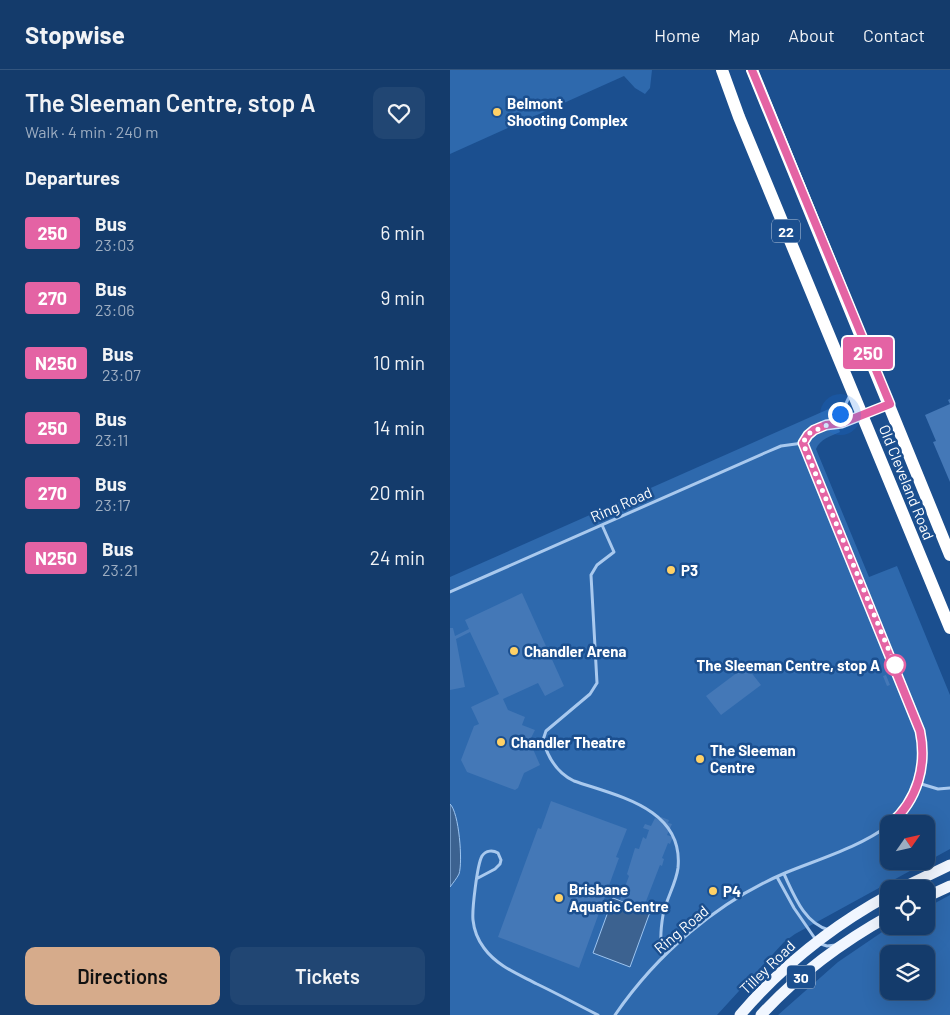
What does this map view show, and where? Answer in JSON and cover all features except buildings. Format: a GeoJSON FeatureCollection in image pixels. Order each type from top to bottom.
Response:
{"type":"FeatureCollection","features":[{"type":"Feature","properties":{"kind":"highway","name":"Old Cleveland Road"},"geometry":{"type":"LineString","coordinates":[[722,70],[743,126],[950,628]]}},
{"type":"Feature","properties":{"kind":"highway","name":"Old Cleveland Road"},"geometry":{"type":"LineString","coordinates":[[752,70],[890,404],[950,555]]}},
{"type":"Feature","properties":{"kind":"main road"},"geometry":{"type":"LineString","coordinates":[[919,880],[950,865]]}},
{"type":"Feature","properties":{"kind":"main road"},"geometry":{"type":"LineString","coordinates":[[935,893],[950,886]]}},
{"type":"Feature","properties":{"kind":"main road","name":"Tilley Road"},"geometry":{"type":"LineString","coordinates":[[740,1015],[762,990],[817,941],[831,930],[880,900]]}},
{"type":"Feature","properties":{"kind":"main road","name":"Tilley Road"},"geometry":{"type":"LineString","coordinates":[[761,1015],[796,982],[846,944],[880,922]]}},
{"type":"Feature","properties":{"kind":"lane"},"geometry":{"type":"LineString","coordinates":[[803,443],[808,435],[826,425],[840,414],[852,391]]}},
{"type":"Feature","properties":{"kind":"lane"},"geometry":{"type":"LineString","coordinates":[[826,425],[842,423],[890,404]]}},
{"type":"Feature","properties":{"kind":"lane","name":"Ring Road"},"geometry":{"type":"LineString","coordinates":[[450,592],[781,446],[803,443],[917,720],[922,742],[922,766],[918,784],[909,803],[898,815]]}},
{"type":"Feature","properties":{"kind":"lane"},"geometry":{"type":"LineString","coordinates":[[602,525],[614,552],[596,565],[591,575],[596,686],[590,694],[546,731],[543,740],[556,767],[564,775],[574,781],[648,808],[662,820],[670,832],[676,847],[678,864],[662,919],[661,945],[664,956]]}},
{"type":"Feature","properties":{"kind":"lane"},"geometry":{"type":"LineString","coordinates":[[918,784],[938,789],[950,788]]}},
{"type":"Feature","properties":{"kind":"lane","name":"Ring Road"},"geometry":{"type":"LineString","coordinates":[[615,1015],[639,983],[664,956],[713,915],[746,893],[777,877],[867,839],[880,831]]}},
{"type":"Feature","properties":{"kind":"lane"},"geometry":{"type":"LineString","coordinates":[[478,878],[498,867],[501,860],[498,853],[490,851],[481,857],[478,878],[473,920],[477,936],[489,954],[503,966],[598,1015]]}},
{"type":"Feature","properties":{"kind":"lane"},"geometry":{"type":"LineString","coordinates":[[784,874],[808,916],[818,926],[831,930]]}},
{"type":"Feature","properties":{"kind":"lane"},"geometry":{"type":"LineString","coordinates":[[777,877],[794,908],[817,941]]}},
{"type":"Feature","properties":{"kind":"lane","name":"Tilley Road"},"geometry":{"type":"LineString","coordinates":[[817,941],[827,946],[846,944]]}},
{"type":"Feature","properties":{"kind":"shaded area","name":"Belmont Shooting Complex"},"geometry":{"type":"Polygon","coordinates":[[[450,70],[652,70],[650,88],[645,94],[635,88],[624,76],[450,154],[450,70]]]}},
{"type":"Feature","properties":{"kind":"shaded area","name":"The Sleeman Centre"},"geometry":{"type":"Polygon","coordinates":[[[831,408],[840,432],[823,440],[816,449],[869,577],[897,566],[950,695],[950,849],[935,857],[935,815],[880,815],[880,870],[912,870],[893,880],[880,880],[880,887],[795,934],[784,942],[717,1015],[450,1015],[450,577],[831,408]]]}},
{"type":"Feature","properties":{"kind":"shaded area"},"geometry":{"type":"Polygon","coordinates":[[[450,804],[458,826],[461,859],[459,874],[450,887],[450,804]]]}},
{"type":"Feature","properties":{"kind":"shaded area"},"geometry":{"type":"Polygon","coordinates":[[[950,895],[950,1015],[778,1015],[838,962],[880,933],[880,935],[935,935],[935,903],[950,895]]]}},
{"type":"Feature","properties":{"kind":"shaded area"},"geometry":{"type":"Polygon","coordinates":[[[613,898],[650,912],[630,967],[593,953],[613,898]]]}},
{"type":"Feature","properties":{"kind":"bus line","name":"250"},"geometry":{"type":"LineString","coordinates":[[752,70],[890,404],[842,423],[826,425],[814,430],[806,437],[803,443],[905,689],[920,731],[923,754],[918,784],[909,803],[900,815]]}},
{"type":"Feature","properties":{"kind":"place","name":"Belmont Shooting Complex"},"geometry":{"type":"Point","coordinates":[497,112]}},
{"type":"Feature","properties":{"kind":"place","name":"P3"},"geometry":{"type":"Point","coordinates":[671,570]}},
{"type":"Feature","properties":{"kind":"place","name":"Chandler Arena"},"geometry":{"type":"Point","coordinates":[514,651]}},
{"type":"Feature","properties":{"kind":"place","name":"The Sleeman Centre, stop A"},"geometry":{"type":"Point","coordinates":[895,665]}},
{"type":"Feature","properties":{"kind":"place","name":"Chandler Theatre"},"geometry":{"type":"Point","coordinates":[501,742]}},
{"type":"Feature","properties":{"kind":"place","name":"The Sleeman Centre"},"geometry":{"type":"Point","coordinates":[700,759]}},
{"type":"Feature","properties":{"kind":"place","name":"P4"},"geometry":{"type":"Point","coordinates":[713,891]}},
{"type":"Feature","properties":{"kind":"place","name":"Brisbane Aquatic Centre"},"geometry":{"type":"Point","coordinates":[559,898]}},
{"type":"Feature","properties":{"kind":"route"},"geometry":{"type":"LineString","coordinates":[[840,414],[826,425],[808,435],[803,443],[804,449],[895,665]]}}]}
